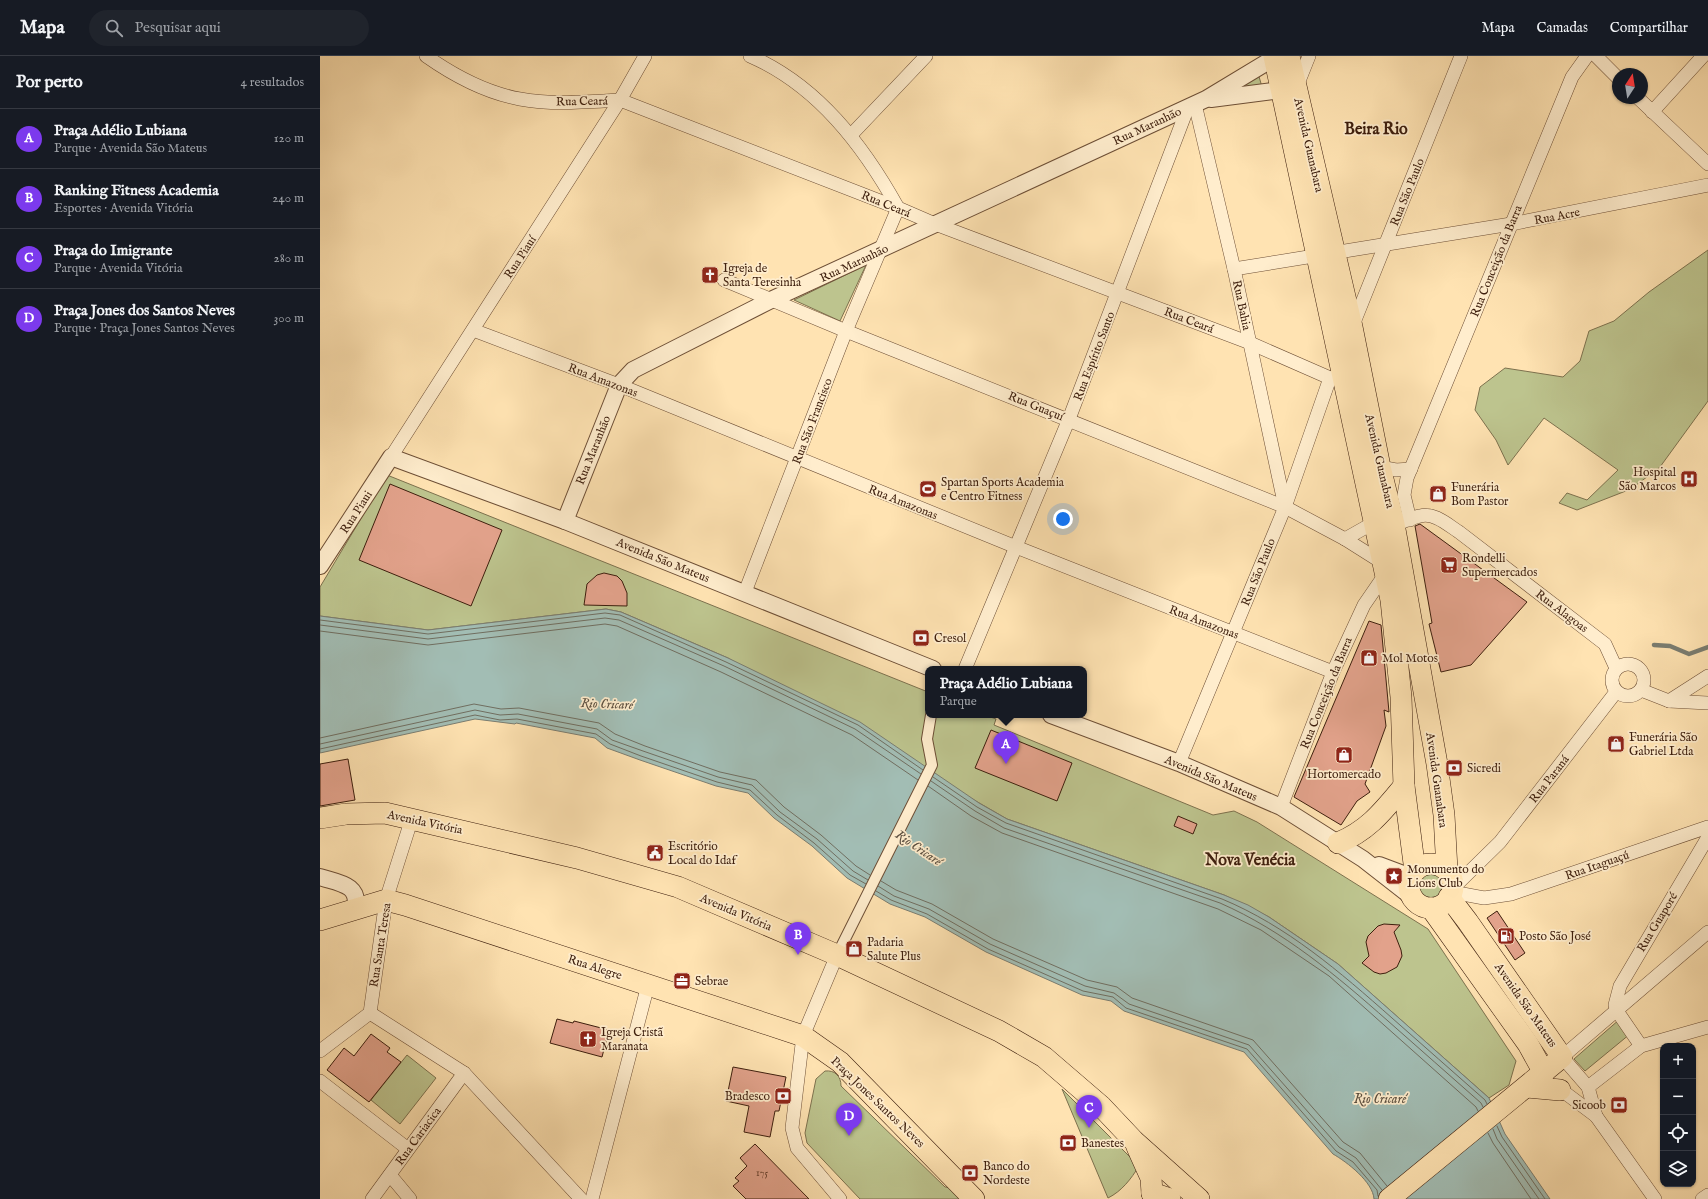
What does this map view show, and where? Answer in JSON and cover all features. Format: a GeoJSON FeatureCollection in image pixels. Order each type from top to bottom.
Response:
{"type":"FeatureCollection","features":[{"type":"Feature","properties":{"kind":"main road","name":"Avenida Guanabara"},"geometry":{"type":"LineString","coordinates":[[1279,57],[1288,90],[1325,256],[1336,376],[1393,522],[1384,568],[1391,600],[1401,697],[1404,786],[1413,882]]}},
{"type":"Feature","properties":{"kind":"main road","name":"Avenida Guanabara"},"geometry":{"type":"LineString","coordinates":[[1325,256],[1352,327],[1380,467],[1393,522],[1437,764],[1444,815],[1450,884]]}},
{"type":"Feature","properties":{"kind":"main road"},"geometry":{"type":"LineString","coordinates":[[1338,843],[1354,836],[1372,822],[1404,786]]}},
{"type":"Feature","properties":{"kind":"main road","name":"Avenida Vitória"},"geometry":{"type":"LineString","coordinates":[[320,818],[366,812],[385,813],[412,818],[577,858],[678,887],[837,955],[999,1031],[1044,1057],[1101,1106],[1134,1141],[1199,1199]]}},
{"type":"Feature","properties":{"kind":"main road"},"geometry":{"type":"LineString","coordinates":[[1427,864],[1441,866],[1450,884],[1444,903],[1431,908],[1424,906],[1413,882],[1427,864]]}},
{"type":"Feature","properties":{"kind":"main road","name":"Avenida São Mateus"},"geometry":{"type":"LineString","coordinates":[[1450,884],[1468,922],[1562,1057]]}},
{"type":"Feature","properties":{"kind":"main road"},"geometry":{"type":"LineString","coordinates":[[320,920],[386,900]]}},
{"type":"Feature","properties":{"kind":"main road","name":"Rua Alegre"},"geometry":{"type":"LineString","coordinates":[[386,900],[406,905],[803,1036]]}},
{"type":"Feature","properties":{"kind":"main road","name":"Avenida São Mateus"},"geometry":{"type":"LineString","coordinates":[[1431,908],[1528,1044],[1544,1073]]}},
{"type":"Feature","properties":{"kind":"main road","name":"Praça Jones Santos Neves"},"geometry":{"type":"LineString","coordinates":[[803,1036],[840,1062],[974,1199]]}},
{"type":"Feature","properties":{"kind":"main road"},"geometry":{"type":"LineString","coordinates":[[1521,1092],[1528,1044]]}},
{"type":"Feature","properties":{"kind":"main road"},"geometry":{"type":"LineString","coordinates":[[1389,1199],[1562,1057]]}},
{"type":"Feature","properties":{"kind":"main road"},"geometry":{"type":"LineString","coordinates":[[1521,1092],[1560,1090]]}},
{"type":"Feature","properties":{"kind":"main road"},"geometry":{"type":"LineString","coordinates":[[1134,1141],[1146,1164],[1155,1197]]}},
{"type":"Feature","properties":{"kind":"street","name":"Rua Ceará"},"geometry":{"type":"LineString","coordinates":[[426,56],[451,72],[491,90],[521,99],[584,102],[620,100],[898,208],[935,224],[1118,292],[1336,376]]}},
{"type":"Feature","properties":{"kind":"street","name":"Rua Piauí"},"geometry":{"type":"LineString","coordinates":[[391,457],[620,100],[645,56]]}},
{"type":"Feature","properties":{"kind":"street"},"geometry":{"type":"LineString","coordinates":[[750,56],[767,64],[791,79],[814,97],[851,135],[882,179],[898,208]]}},
{"type":"Feature","properties":{"kind":"street"},"geometry":{"type":"LineString","coordinates":[[851,135],[926,56]]}},
{"type":"Feature","properties":{"kind":"street"},"geometry":{"type":"LineString","coordinates":[[1288,90],[1308,56]]}},
{"type":"Feature","properties":{"kind":"street","name":"Rua São Paulo"},"geometry":{"type":"LineString","coordinates":[[1352,327],[1461,56]]}},
{"type":"Feature","properties":{"kind":"street","name":"Rua Conceição da Barra"},"geometry":{"type":"LineString","coordinates":[[1393,522],[1404,495],[1407,478],[1511,224],[1572,78],[1587,56]]}},
{"type":"Feature","properties":{"kind":"street"},"geometry":{"type":"LineString","coordinates":[[1596,56],[1612,72]]}},
{"type":"Feature","properties":{"kind":"street"},"geometry":{"type":"LineString","coordinates":[[1652,112],[1703,56]]}},
{"type":"Feature","properties":{"kind":"street","name":"Rua Maranhão"},"geometry":{"type":"LineString","coordinates":[[565,521],[619,385],[633,370],[773,300],[1196,103],[1279,57]]}},
{"type":"Feature","properties":{"kind":"street","name":"Rua Maranhão"},"geometry":{"type":"LineString","coordinates":[[1196,103],[1288,90]]}},
{"type":"Feature","properties":{"kind":"street","name":"Rua Bahia"},"geometry":{"type":"LineString","coordinates":[[1196,103],[1234,269],[1285,506]]}},
{"type":"Feature","properties":{"kind":"street","name":"Rua Espírito Santo"},"geometry":{"type":"LineString","coordinates":[[966,666],[1069,419],[1118,292],[1196,103]]}},
{"type":"Feature","properties":{"kind":"street"},"geometry":{"type":"LineString","coordinates":[[1644,104],[1708,164]]}},
{"type":"Feature","properties":{"kind":"street","name":"Rua Acre"},"geometry":{"type":"LineString","coordinates":[[1234,269],[1325,256],[1511,224],[1708,185]]}},
{"type":"Feature","properties":{"kind":"street","name":"Rua São Francisco"},"geometry":{"type":"LineString","coordinates":[[745,592],[798,459],[846,331],[898,208]]}},
{"type":"Feature","properties":{"kind":"street","name":"Rua Guaçuí"},"geometry":{"type":"LineString","coordinates":[[724,280],[846,331],[1285,506],[1345,539]]}},
{"type":"Feature","properties":{"kind":"street","name":"Rua Amazonas"},"geometry":{"type":"LineString","coordinates":[[473,330],[619,385],[1016,547],[1333,672]]}},
{"type":"Feature","properties":{"kind":"street","name":"Rua São Paulo"},"geometry":{"type":"LineString","coordinates":[[1179,763],[1285,506],[1336,376]]}},
{"type":"Feature","properties":{"kind":"street","name":"Avenida São Mateus"},"geometry":{"type":"LineString","coordinates":[[391,457],[565,521],[745,592],[926,666]]}},
{"type":"Feature","properties":{"kind":"street","name":"Rua Piaui"},"geometry":{"type":"LineString","coordinates":[[320,566],[391,457]]}},
{"type":"Feature","properties":{"kind":"street"},"geometry":{"type":"LineString","coordinates":[[1380,467],[1396,470],[1411,469]]}},
{"type":"Feature","properties":{"kind":"street","name":"Rua Alagoas"},"geometry":{"type":"LineString","coordinates":[[1393,522],[1420,515],[1434,517],[1459,532],[1605,644],[1616,668]]}},
{"type":"Feature","properties":{"kind":"street"},"geometry":{"type":"LineString","coordinates":[[1345,539],[1393,522]]}},
{"type":"Feature","properties":{"kind":"street"},"geometry":{"type":"LineString","coordinates":[[1345,539],[1384,568],[1364,605]]}},
{"type":"Feature","properties":{"kind":"street"},"geometry":{"type":"LineString","coordinates":[[1364,605],[1391,600]]}},
{"type":"Feature","properties":{"kind":"street","name":"Rua Conceição da Barra"},"geometry":{"type":"LineString","coordinates":[[1280,807],[1333,672],[1364,605]]}},
{"type":"Feature","properties":{"kind":"street"},"geometry":{"type":"LineString","coordinates":[[1631,664],[1640,669],[1644,679],[1641,690],[1632,696],[1626,696],[1616,692],[1611,683],[1611,677],[1616,668],[1620,665],[1631,664]]}},
{"type":"Feature","properties":{"kind":"street"},"geometry":{"type":"LineString","coordinates":[[1670,701],[1708,676]]}},
{"type":"Feature","properties":{"kind":"street"},"geometry":{"type":"LineString","coordinates":[[1641,690],[1670,701],[1708,703]]}},
{"type":"Feature","properties":{"kind":"street","name":"Rua Paraná"},"geometry":{"type":"LineString","coordinates":[[1450,884],[1479,864],[1500,842],[1616,692]]}},
{"type":"Feature","properties":{"kind":"street"},"geometry":{"type":"LineString","coordinates":[[840,1199],[802,1156],[793,1138],[792,1128],[803,1036],[837,955],[932,765],[927,739],[930,718]]}},
{"type":"Feature","properties":{"kind":"street","name":"Avenida São Mateus"},"geometry":{"type":"LineString","coordinates":[[1059,718],[1179,763],[1280,807],[1363,859],[1413,882]]}},
{"type":"Feature","properties":{"kind":"street","name":"Rua Santa Teresa"},"geometry":{"type":"LineString","coordinates":[[370,1013],[386,900],[412,818]]}},
{"type":"Feature","properties":{"kind":"street","name":"Rua Itaguaçú"},"geometry":{"type":"LineString","coordinates":[[1450,884],[1484,898],[1511,894],[1708,827]]}},
{"type":"Feature","properties":{"kind":"street","name":"Rua Guaporé"},"geometry":{"type":"LineString","coordinates":[[1617,1011],[1616,1000],[1623,978],[1708,837]]}},
{"type":"Feature","properties":{"kind":"street"},"geometry":{"type":"LineString","coordinates":[[320,877],[350,887],[356,894],[357,902],[355,909]]}},
{"type":"Feature","properties":{"kind":"street"},"geometry":{"type":"LineString","coordinates":[[1562,1057],[1708,932]]}},
{"type":"Feature","properties":{"kind":"street"},"geometry":{"type":"LineString","coordinates":[[592,1199],[648,985]]}},
{"type":"Feature","properties":{"kind":"street"},"geometry":{"type":"LineString","coordinates":[[1617,1011],[1641,1046]]}},
{"type":"Feature","properties":{"kind":"street"},"geometry":{"type":"LineString","coordinates":[[320,1051],[370,1013],[464,1073],[581,1199]]}},
{"type":"Feature","properties":{"kind":"street"},"geometry":{"type":"LineString","coordinates":[[1588,1087],[1641,1046],[1708,1026]]}},
{"type":"Feature","properties":{"kind":"street","name":"Avenida São Mateus"},"geometry":{"type":"LineString","coordinates":[[1562,1057],[1588,1087],[1596,1116]]}},
{"type":"Feature","properties":{"kind":"street","name":"Rua Cariacica"},"geometry":{"type":"LineString","coordinates":[[372,1199],[464,1073]]}},
{"type":"Feature","properties":{"kind":"street","name":"Avenida São Mateus"},"geometry":{"type":"LineString","coordinates":[[1544,1073],[1560,1090],[1596,1116],[1655,1199]]}},
{"type":"Feature","properties":{"kind":"street"},"geometry":{"type":"LineString","coordinates":[[320,1081],[408,1149]]}},
{"type":"Feature","properties":{"kind":"street"},"geometry":{"type":"LineString","coordinates":[[390,1175],[410,1199]]}},
{"type":"Feature","properties":{"kind":"street"},"geometry":{"type":"LineString","coordinates":[[1702,1199],[1708,1195]]}},
{"type":"Feature","properties":{"kind":"green space"},"geometry":{"type":"Polygon","coordinates":[[[1258,73],[1262,87],[1226,93],[1258,73]]]}},
{"type":"Feature","properties":{"kind":"green space"},"geometry":{"type":"Polygon","coordinates":[[[1708,250],[1708,401],[1660,467],[1631,489],[1577,510],[1559,503],[1567,493],[1587,500],[1618,470],[1544,418],[1508,465],[1496,440],[1475,410],[1480,387],[1505,368],[1563,377],[1580,361],[1589,331],[1614,321],[1649,292],[1708,250]]]}},
{"type":"Feature","properties":{"kind":"green space"},"geometry":{"type":"Polygon","coordinates":[[[866,265],[840,321],[794,300],[866,265]]]}},
{"type":"Feature","properties":{"kind":"green space"},"geometry":{"type":"Polygon","coordinates":[[[387,475],[925,691],[925,718],[993,718],[996,719],[994,725],[1213,815],[1234,811],[1257,822],[1428,929],[1516,1061],[1509,1085],[1489,1098],[1338,964],[1269,917],[1224,895],[1007,819],[728,658],[621,612],[606,609],[428,630],[320,616],[320,587],[387,475]]]}},
{"type":"Feature","properties":{"kind":"green space"},"geometry":{"type":"Polygon","coordinates":[[[1432,871],[1442,876],[1447,886],[1442,896],[1432,901],[1422,896],[1417,886],[1422,876],[1432,871]]]}},
{"type":"Feature","properties":{"kind":"green space"},"geometry":{"type":"Polygon","coordinates":[[[1620,1019],[1630,1034],[1585,1071],[1574,1059],[1620,1019]]]}},
{"type":"Feature","properties":{"kind":"green space"},"geometry":{"type":"Polygon","coordinates":[[[407,1055],[436,1078],[400,1124],[371,1100],[407,1055]]]}},
{"type":"Feature","properties":{"kind":"green space"},"geometry":{"type":"Polygon","coordinates":[[[825,1071],[837,1074],[840,1079],[841,1086],[945,1187],[954,1188],[964,1199],[860,1199],[807,1143],[805,1133],[816,1079],[825,1071]]]}},
{"type":"Feature","properties":{"kind":"green space"},"geometry":{"type":"Polygon","coordinates":[[[1062,1089],[1139,1166],[1126,1184],[1118,1192],[1108,1198],[1062,1089]]]}},
{"type":"Feature","properties":{"kind":"water","name":"Rio Cricaré"},"geometry":{"type":"Polygon","coordinates":[[[606,609],[621,612],[728,658],[860,722],[979,803],[1007,819],[1224,895],[1248,905],[1269,917],[1338,964],[1489,1098],[1505,1134],[1550,1199],[1374,1199],[1373,1193],[1364,1179],[1352,1167],[1333,1154],[1244,1052],[1124,1011],[1111,1001],[1082,995],[986,952],[925,917],[890,904],[847,878],[812,846],[774,818],[748,793],[716,786],[640,760],[607,748],[595,738],[516,723],[475,719],[320,753],[320,616],[428,630],[606,609]]]}},
{"type":"Feature","properties":{"kind":"building"},"geometry":{"type":"Polygon","coordinates":[[[390,484],[502,530],[471,606],[359,560],[390,484]]]}},
{"type":"Feature","properties":{"kind":"building","name":"Rondelli Supermercados"},"geometry":{"type":"Polygon","coordinates":[[[1420,524],[1527,602],[1471,665],[1441,672],[1429,624],[1432,623],[1415,526],[1420,524]]]}},
{"type":"Feature","properties":{"kind":"building"},"geometry":{"type":"Polygon","coordinates":[[[604,573],[617,576],[622,581],[627,593],[627,606],[584,605],[587,584],[597,575],[604,573]]]}},
{"type":"Feature","properties":{"kind":"building","name":"Hortomercado"},"geometry":{"type":"Polygon","coordinates":[[[1369,621],[1381,625],[1389,712],[1384,710],[1386,726],[1365,784],[1370,792],[1357,801],[1341,825],[1294,797],[1369,621]]]}},
{"type":"Feature","properties":{"kind":"building"},"geometry":{"type":"Polygon","coordinates":[[[991,730],[1072,763],[1057,801],[975,768],[991,730]]]}},
{"type":"Feature","properties":{"kind":"building"},"geometry":{"type":"Polygon","coordinates":[[[348,759],[355,800],[320,806],[320,764],[348,759]]]}},
{"type":"Feature","properties":{"kind":"building"},"geometry":{"type":"Polygon","coordinates":[[[1178,816],[1197,824],[1193,834],[1174,826],[1178,816]]]}},
{"type":"Feature","properties":{"kind":"building","name":"Posto São José"},"geometry":{"type":"Polygon","coordinates":[[[1497,911],[1525,953],[1515,960],[1487,918],[1497,911]]]}},
{"type":"Feature","properties":{"kind":"building"},"geometry":{"type":"Polygon","coordinates":[[[1384,924],[1400,925],[1394,932],[1402,956],[1397,967],[1386,973],[1380,974],[1374,972],[1362,963],[1369,956],[1366,942],[1368,936],[1378,926],[1384,924]]]}},
{"type":"Feature","properties":{"kind":"building","name":"Igreja Cristã Maranata"},"geometry":{"type":"Polygon","coordinates":[[[557,1019],[573,1023],[574,1021],[609,1030],[602,1057],[550,1043],[557,1019]]]}},
{"type":"Feature","properties":{"kind":"building"},"geometry":{"type":"Polygon","coordinates":[[[371,1034],[390,1048],[387,1052],[401,1062],[369,1102],[327,1070],[344,1048],[354,1056],[371,1034]]]}},
{"type":"Feature","properties":{"kind":"building"},"geometry":{"type":"Polygon","coordinates":[[[733,1067],[786,1077],[779,1111],[775,1111],[770,1137],[744,1132],[749,1106],[726,1101],[733,1067]]]}},
{"type":"Feature","properties":{"kind":"building"},"geometry":{"type":"Polygon","coordinates":[[[755,1144],[809,1199],[746,1199],[733,1186],[739,1181],[735,1178],[747,1166],[740,1158],[755,1144]]]}},
{"type":"Feature","properties":{"kind":"waterway"},"geometry":{"type":"LineString","coordinates":[[1654,645],[1670,646],[1689,654],[1708,647]]}},
{"type":"Feature","properties":{"kind":"place","name":"Igreja de Santa Teresinha"},"geometry":{"type":"Point","coordinates":[710,275]}},
{"type":"Feature","properties":{"kind":"place","name":"Hospital São Marcos"},"geometry":{"type":"Point","coordinates":[1689,479]}},
{"type":"Feature","properties":{"kind":"place","name":"Spartan Sports Academia e Centro Fitness"},"geometry":{"type":"Point","coordinates":[928,489]}},
{"type":"Feature","properties":{"kind":"place","name":"Funerária Bom Pastor"},"geometry":{"type":"Point","coordinates":[1438,494]}},
{"type":"Feature","properties":{"kind":"place","name":"Rondelli Supermercados"},"geometry":{"type":"Point","coordinates":[1449,565]}},
{"type":"Feature","properties":{"kind":"place","name":"Cresol"},"geometry":{"type":"Point","coordinates":[921,638]}},
{"type":"Feature","properties":{"kind":"place","name":"Mol Motos"},"geometry":{"type":"Point","coordinates":[1369,658]}},
{"type":"Feature","properties":{"kind":"place","name":"Funerária São Gabriel Ltda"},"geometry":{"type":"Point","coordinates":[1616,744]}},
{"type":"Feature","properties":{"kind":"place","name":"Hortomercado"},"geometry":{"type":"Point","coordinates":[1344,755]}},
{"type":"Feature","properties":{"kind":"place","name":"Praça Adélio Lubiana"},"geometry":{"type":"Point","coordinates":[1006,764]}},
{"type":"Feature","properties":{"kind":"place","name":"Sicredi"},"geometry":{"type":"Point","coordinates":[1454,768]}},
{"type":"Feature","properties":{"kind":"place","name":"Escritório Local do Idaf"},"geometry":{"type":"Point","coordinates":[655,853]}},
{"type":"Feature","properties":{"kind":"place","name":"Monumento do Lions Club"},"geometry":{"type":"Point","coordinates":[1394,876]}},
{"type":"Feature","properties":{"kind":"place","name":"Posto São José"},"geometry":{"type":"Point","coordinates":[1506,936]}},
{"type":"Feature","properties":{"kind":"place","name":"Padaria Salute Plus"},"geometry":{"type":"Point","coordinates":[854,949]}},
{"type":"Feature","properties":{"kind":"place","name":"Ranking Fitness Academia"},"geometry":{"type":"Point","coordinates":[798,955]}},
{"type":"Feature","properties":{"kind":"place","name":"Sebrae"},"geometry":{"type":"Point","coordinates":[682,981]}},
{"type":"Feature","properties":{"kind":"place","name":"Igreja Cristã Maranata"},"geometry":{"type":"Point","coordinates":[588,1039]}},
{"type":"Feature","properties":{"kind":"place","name":"Bradesco"},"geometry":{"type":"Point","coordinates":[783,1096]}},
{"type":"Feature","properties":{"kind":"place","name":"Sicoob"},"geometry":{"type":"Point","coordinates":[1619,1105]}},
{"type":"Feature","properties":{"kind":"place","name":"Praça do Imigrante"},"geometry":{"type":"Point","coordinates":[1089,1128]}},
{"type":"Feature","properties":{"kind":"place","name":"Praça Jones dos Santos Neves"},"geometry":{"type":"Point","coordinates":[849,1136]}},
{"type":"Feature","properties":{"kind":"place","name":"Banestes"},"geometry":{"type":"Point","coordinates":[1068,1143]}},
{"type":"Feature","properties":{"kind":"place","name":"Banco do Nordeste"},"geometry":{"type":"Point","coordinates":[970,1173]}},
{"type":"Feature","properties":{"kind":"district","name":"Beira Rio"},"geometry":{"type":"Point","coordinates":[1376,128]}},
{"type":"Feature","properties":{"kind":"district","name":"Nova Venécia"},"geometry":{"type":"Point","coordinates":[1250,859]}}]}
